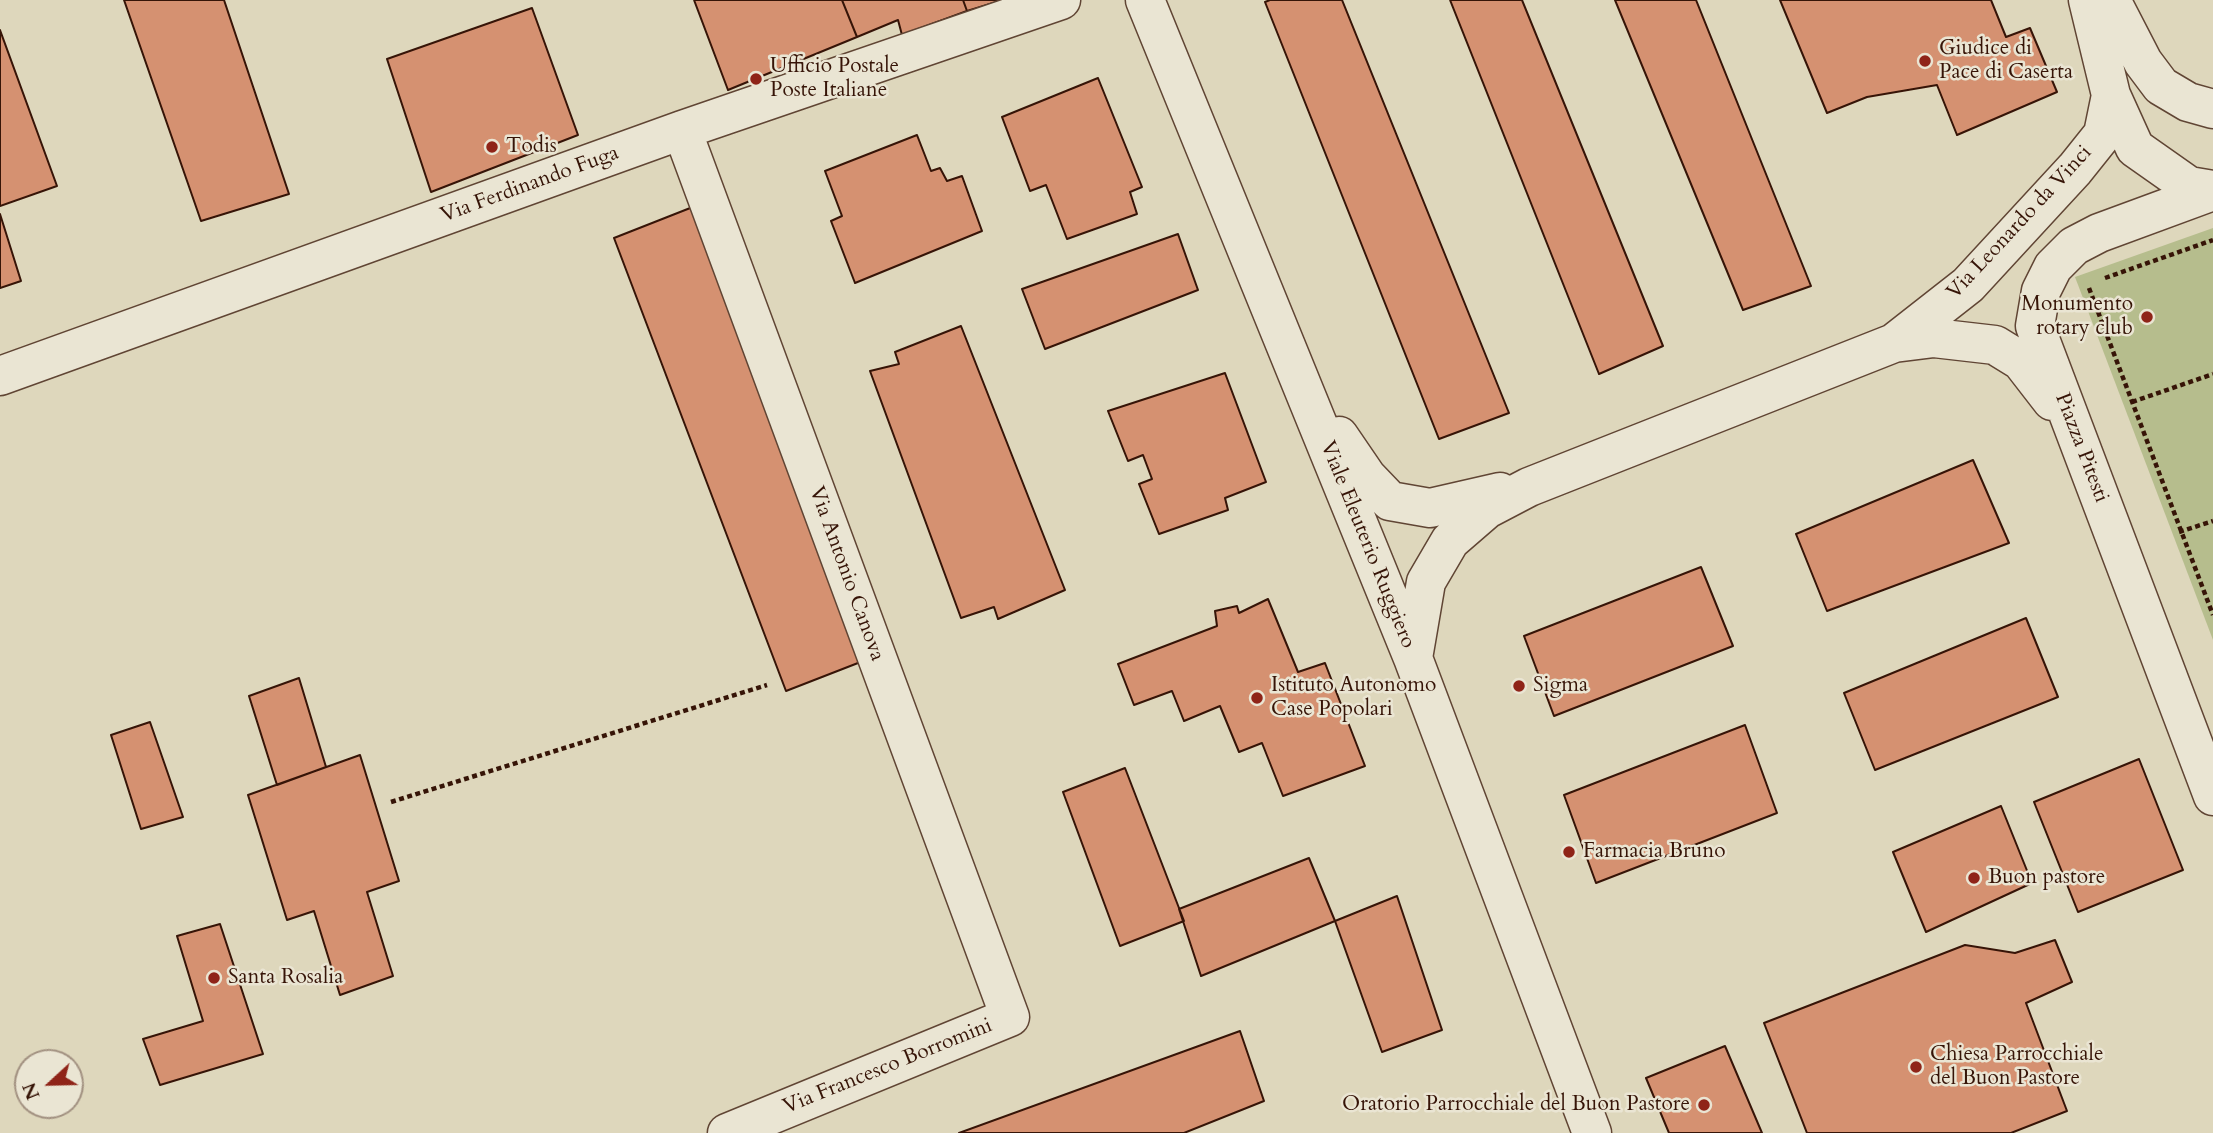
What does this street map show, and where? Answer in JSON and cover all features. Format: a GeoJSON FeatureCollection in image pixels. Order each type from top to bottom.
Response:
{"type":"FeatureCollection","features":[{"type":"Feature","properties":{"kind":"street","name":"Via Ferdinando Fuga"},"geometry":{"type":"LineString","coordinates":[[0,376],[682,130],[1061,0]]}},
{"type":"Feature","properties":{"kind":"street","name":"Viale Eleuterio Ruggiero"},"geometry":{"type":"LineString","coordinates":[[1145,0],[1413,658],[1592,1133]]}},
{"type":"Feature","properties":{"kind":"street","name":"Via Leonardo da Vinci"},"geometry":{"type":"LineString","coordinates":[[1894,343],[1968,285],[2075,169],[2103,134],[2111,95],[2088,0]]}},
{"type":"Feature","properties":{"kind":"street"},"geometry":{"type":"LineString","coordinates":[[2111,0],[2143,62],[2161,86],[2188,102],[2213,109]]}},
{"type":"Feature","properties":{"kind":"street"},"geometry":{"type":"LineString","coordinates":[[2111,95],[2135,148],[2189,186],[2213,190]]}},
{"type":"Feature","properties":{"kind":"street","name":"Via Antonio Canova"},"geometry":{"type":"LineString","coordinates":[[682,130],[1010,1017]]}},
{"type":"Feature","properties":{"kind":"street","name":"Piazza Pitesti"},"geometry":{"type":"LineString","coordinates":[[2213,190],[2099,233],[2074,246],[2053,267],[2040,291],[2035,326],[2213,796]]}},
{"type":"Feature","properties":{"kind":"street","name":"Via Leonardo da Vinci"},"geometry":{"type":"LineString","coordinates":[[1413,658],[1426,582],[1450,541],[1487,509],[1529,487],[1894,343],[1934,338],[1995,345],[2021,362],[2075,431]]}},
{"type":"Feature","properties":{"kind":"street","name":"Via Leonardo da Vinci"},"geometry":{"type":"LineString","coordinates":[[1309,403],[1390,501],[1430,508],[1529,487]]}},
{"type":"Feature","properties":{"kind":"street","name":"Via Francesco Borromini"},"geometry":{"type":"LineString","coordinates":[[727,1133],[1010,1017]]}},
{"type":"Feature","properties":{"kind":"path"},"geometry":{"type":"LineString","coordinates":[[2100,279],[2213,240]]}},
{"type":"Feature","properties":{"kind":"path"},"geometry":{"type":"LineString","coordinates":[[2087,284],[2179,532],[2213,615]]}},
{"type":"Feature","properties":{"kind":"path"},"geometry":{"type":"LineString","coordinates":[[2132,402],[2213,374]]}},
{"type":"Feature","properties":{"kind":"path"},"geometry":{"type":"LineString","coordinates":[[2179,532],[2213,521]]}},
{"type":"Feature","properties":{"kind":"path"},"geometry":{"type":"LineString","coordinates":[[391,802],[767,685]]}},
{"type":"Feature","properties":{"kind":"green space"},"geometry":{"type":"Polygon","coordinates":[[[2213,228],[2213,640],[2075,277],[2213,228]]]}},
{"type":"Feature","properties":{"kind":"building"},"geometry":{"type":"Polygon","coordinates":[[[124,0],[224,0],[289,194],[201,221],[124,0]]]}},
{"type":"Feature","properties":{"kind":"building"},"geometry":{"type":"Polygon","coordinates":[[[694,0],[842,0],[857,37],[728,90],[694,0]]]}},
{"type":"Feature","properties":{"kind":"building"},"geometry":{"type":"Polygon","coordinates":[[[842,0],[963,0],[967,11],[902,35],[898,20],[857,37],[842,0]]]}},
{"type":"Feature","properties":{"kind":"building"},"geometry":{"type":"Polygon","coordinates":[[[963,0],[1003,0],[967,11],[963,0]]]}},
{"type":"Feature","properties":{"kind":"building"},"geometry":{"type":"Polygon","coordinates":[[[1342,0],[1509,413],[1439,439],[1265,2],[1342,0]]]}},
{"type":"Feature","properties":{"kind":"building"},"geometry":{"type":"Polygon","coordinates":[[[1450,0],[1522,0],[1663,346],[1599,374],[1450,0]]]}},
{"type":"Feature","properties":{"kind":"building"},"geometry":{"type":"Polygon","coordinates":[[[1615,0],[1696,0],[1811,286],[1743,310],[1615,0]]]}},
{"type":"Feature","properties":{"kind":"building","name":"Giudice di Pace di Caserta"},"geometry":{"type":"Polygon","coordinates":[[[1780,0],[1991,0],[2006,37],[2030,28],[2057,92],[1957,135],[1937,85],[1867,97],[1827,113],[1780,0]]]}},
{"type":"Feature","properties":{"kind":"building"},"geometry":{"type":"Polygon","coordinates":[[[532,8],[578,135],[431,192],[387,59],[532,8]]]}},
{"type":"Feature","properties":{"kind":"building"},"geometry":{"type":"Polygon","coordinates":[[[0,30],[57,186],[0,206],[0,30]]]}},
{"type":"Feature","properties":{"kind":"building"},"geometry":{"type":"Polygon","coordinates":[[[1098,78],[1142,187],[1130,192],[1137,214],[1067,239],[1046,185],[1030,191],[1002,117],[1098,78]]]}},
{"type":"Feature","properties":{"kind":"building"},"geometry":{"type":"Polygon","coordinates":[[[917,135],[931,171],[940,168],[947,181],[962,176],[982,231],[855,283],[831,221],[842,216],[825,171],[917,135]]]}},
{"type":"Feature","properties":{"kind":"building"},"geometry":{"type":"Polygon","coordinates":[[[708,201],[876,656],[786,691],[614,238],[708,201]]]}},
{"type":"Feature","properties":{"kind":"building"},"geometry":{"type":"Polygon","coordinates":[[[0,214],[21,281],[0,288],[0,214]]]}},
{"type":"Feature","properties":{"kind":"building"},"geometry":{"type":"Polygon","coordinates":[[[1178,234],[1198,290],[1045,349],[1022,289],[1178,234]]]}},
{"type":"Feature","properties":{"kind":"building"},"geometry":{"type":"Polygon","coordinates":[[[961,326],[1065,590],[998,619],[994,607],[961,618],[870,371],[899,364],[895,352],[961,326]]]}},
{"type":"Feature","properties":{"kind":"building"},"geometry":{"type":"Polygon","coordinates":[[[1225,373],[1266,482],[1225,498],[1228,510],[1159,534],[1139,484],[1152,479],[1143,455],[1128,461],[1108,411],[1225,373]]]}},
{"type":"Feature","properties":{"kind":"building"},"geometry":{"type":"Polygon","coordinates":[[[1973,460],[2009,543],[1827,611],[1796,534],[1973,460]]]}},
{"type":"Feature","properties":{"kind":"building"},"geometry":{"type":"Polygon","coordinates":[[[1701,567],[1733,646],[1554,716],[1524,636],[1701,567]]]}},
{"type":"Feature","properties":{"kind":"building","name":"Istituto Autonomo Case Popolari"},"geometry":{"type":"Polygon","coordinates":[[[1268,599],[1298,672],[1325,663],[1365,766],[1283,796],[1262,743],[1239,752],[1220,706],[1184,721],[1172,691],[1134,705],[1118,664],[1217,626],[1215,611],[1237,606],[1239,613],[1268,599]]]}},
{"type":"Feature","properties":{"kind":"building"},"geometry":{"type":"Polygon","coordinates":[[[2026,618],[2058,697],[1875,770],[1844,693],[2026,618]]]}},
{"type":"Feature","properties":{"kind":"building"},"geometry":{"type":"Polygon","coordinates":[[[299,678],[326,767],[277,785],[249,696],[299,678]]]}},
{"type":"Feature","properties":{"kind":"building"},"geometry":{"type":"Polygon","coordinates":[[[150,722],[183,817],[141,829],[111,735],[150,722]]]}},
{"type":"Feature","properties":{"kind":"building"},"geometry":{"type":"Polygon","coordinates":[[[1745,725],[1777,813],[1596,883],[1564,795],[1745,725]]]}},
{"type":"Feature","properties":{"kind":"building"},"geometry":{"type":"Polygon","coordinates":[[[360,755],[399,881],[367,892],[393,976],[340,995],[314,911],[287,920],[248,795],[360,755]]]}},
{"type":"Feature","properties":{"kind":"building"},"geometry":{"type":"Polygon","coordinates":[[[2139,759],[2183,870],[2078,912],[2034,802],[2139,759]]]}},
{"type":"Feature","properties":{"kind":"building"},"geometry":{"type":"Polygon","coordinates":[[[1125,768],[1184,921],[1120,946],[1063,792],[1125,768]]]}},
{"type":"Feature","properties":{"kind":"building"},"geometry":{"type":"Polygon","coordinates":[[[2001,806],[2032,883],[1926,932],[1893,852],[2001,806]]]}},
{"type":"Feature","properties":{"kind":"building"},"geometry":{"type":"Polygon","coordinates":[[[1309,858],[1335,921],[1201,976],[1179,909],[1309,858]]]}},
{"type":"Feature","properties":{"kind":"building"},"geometry":{"type":"Polygon","coordinates":[[[1397,896],[1442,1030],[1382,1052],[1335,921],[1397,896]]]}},
{"type":"Feature","properties":{"kind":"building","name":"Santa Rosalia"},"geometry":{"type":"Polygon","coordinates":[[[220,924],[263,1054],[160,1085],[143,1039],[203,1021],[177,936],[220,924]]]}},
{"type":"Feature","properties":{"kind":"building","name":"Chiesa Parrocchiale del Buon Pastore"},"geometry":{"type":"Polygon","coordinates":[[[2055,940],[2072,982],[2026,1003],[2067,1111],[2011,1133],[1807,1133],[1764,1023],[1965,945],[2015,953],[2055,940]]]}},
{"type":"Feature","properties":{"kind":"building"},"geometry":{"type":"Polygon","coordinates":[[[1240,1031],[1264,1101],[1184,1133],[959,1133],[1240,1031]]]}},
{"type":"Feature","properties":{"kind":"building","name":"Oratorio Parrocchiale del Buon Pastore"},"geometry":{"type":"Polygon","coordinates":[[[1725,1046],[1762,1133],[1669,1133],[1646,1078],[1725,1046]]]}},
{"type":"Feature","properties":{"kind":"place","name":"Giudice di Pace di Caserta"},"geometry":{"type":"Point","coordinates":[1925,61]}},
{"type":"Feature","properties":{"kind":"place","name":"Ufficio Postale Poste Italiane"},"geometry":{"type":"Point","coordinates":[756,79]}},
{"type":"Feature","properties":{"kind":"place","name":"Todis"},"geometry":{"type":"Point","coordinates":[492,147]}},
{"type":"Feature","properties":{"kind":"place","name":"Monumento rotary club"},"geometry":{"type":"Point","coordinates":[2147,317]}},
{"type":"Feature","properties":{"kind":"place","name":"Sigma"},"geometry":{"type":"Point","coordinates":[1519,686]}},
{"type":"Feature","properties":{"kind":"place","name":"Istituto Autonomo Case Popolari"},"geometry":{"type":"Point","coordinates":[1257,698]}},
{"type":"Feature","properties":{"kind":"place","name":"Farmacia Bruno"},"geometry":{"type":"Point","coordinates":[1569,852]}},
{"type":"Feature","properties":{"kind":"place","name":"Buon pastore"},"geometry":{"type":"Point","coordinates":[1974,878]}},
{"type":"Feature","properties":{"kind":"place","name":"Santa Rosalia"},"geometry":{"type":"Point","coordinates":[214,978]}},
{"type":"Feature","properties":{"kind":"place","name":"Chiesa Parrocchiale del Buon Pastore"},"geometry":{"type":"Point","coordinates":[1916,1067]}},
{"type":"Feature","properties":{"kind":"place","name":"Oratorio Parrocchiale del Buon Pastore"},"geometry":{"type":"Point","coordinates":[1704,1105]}}]}
